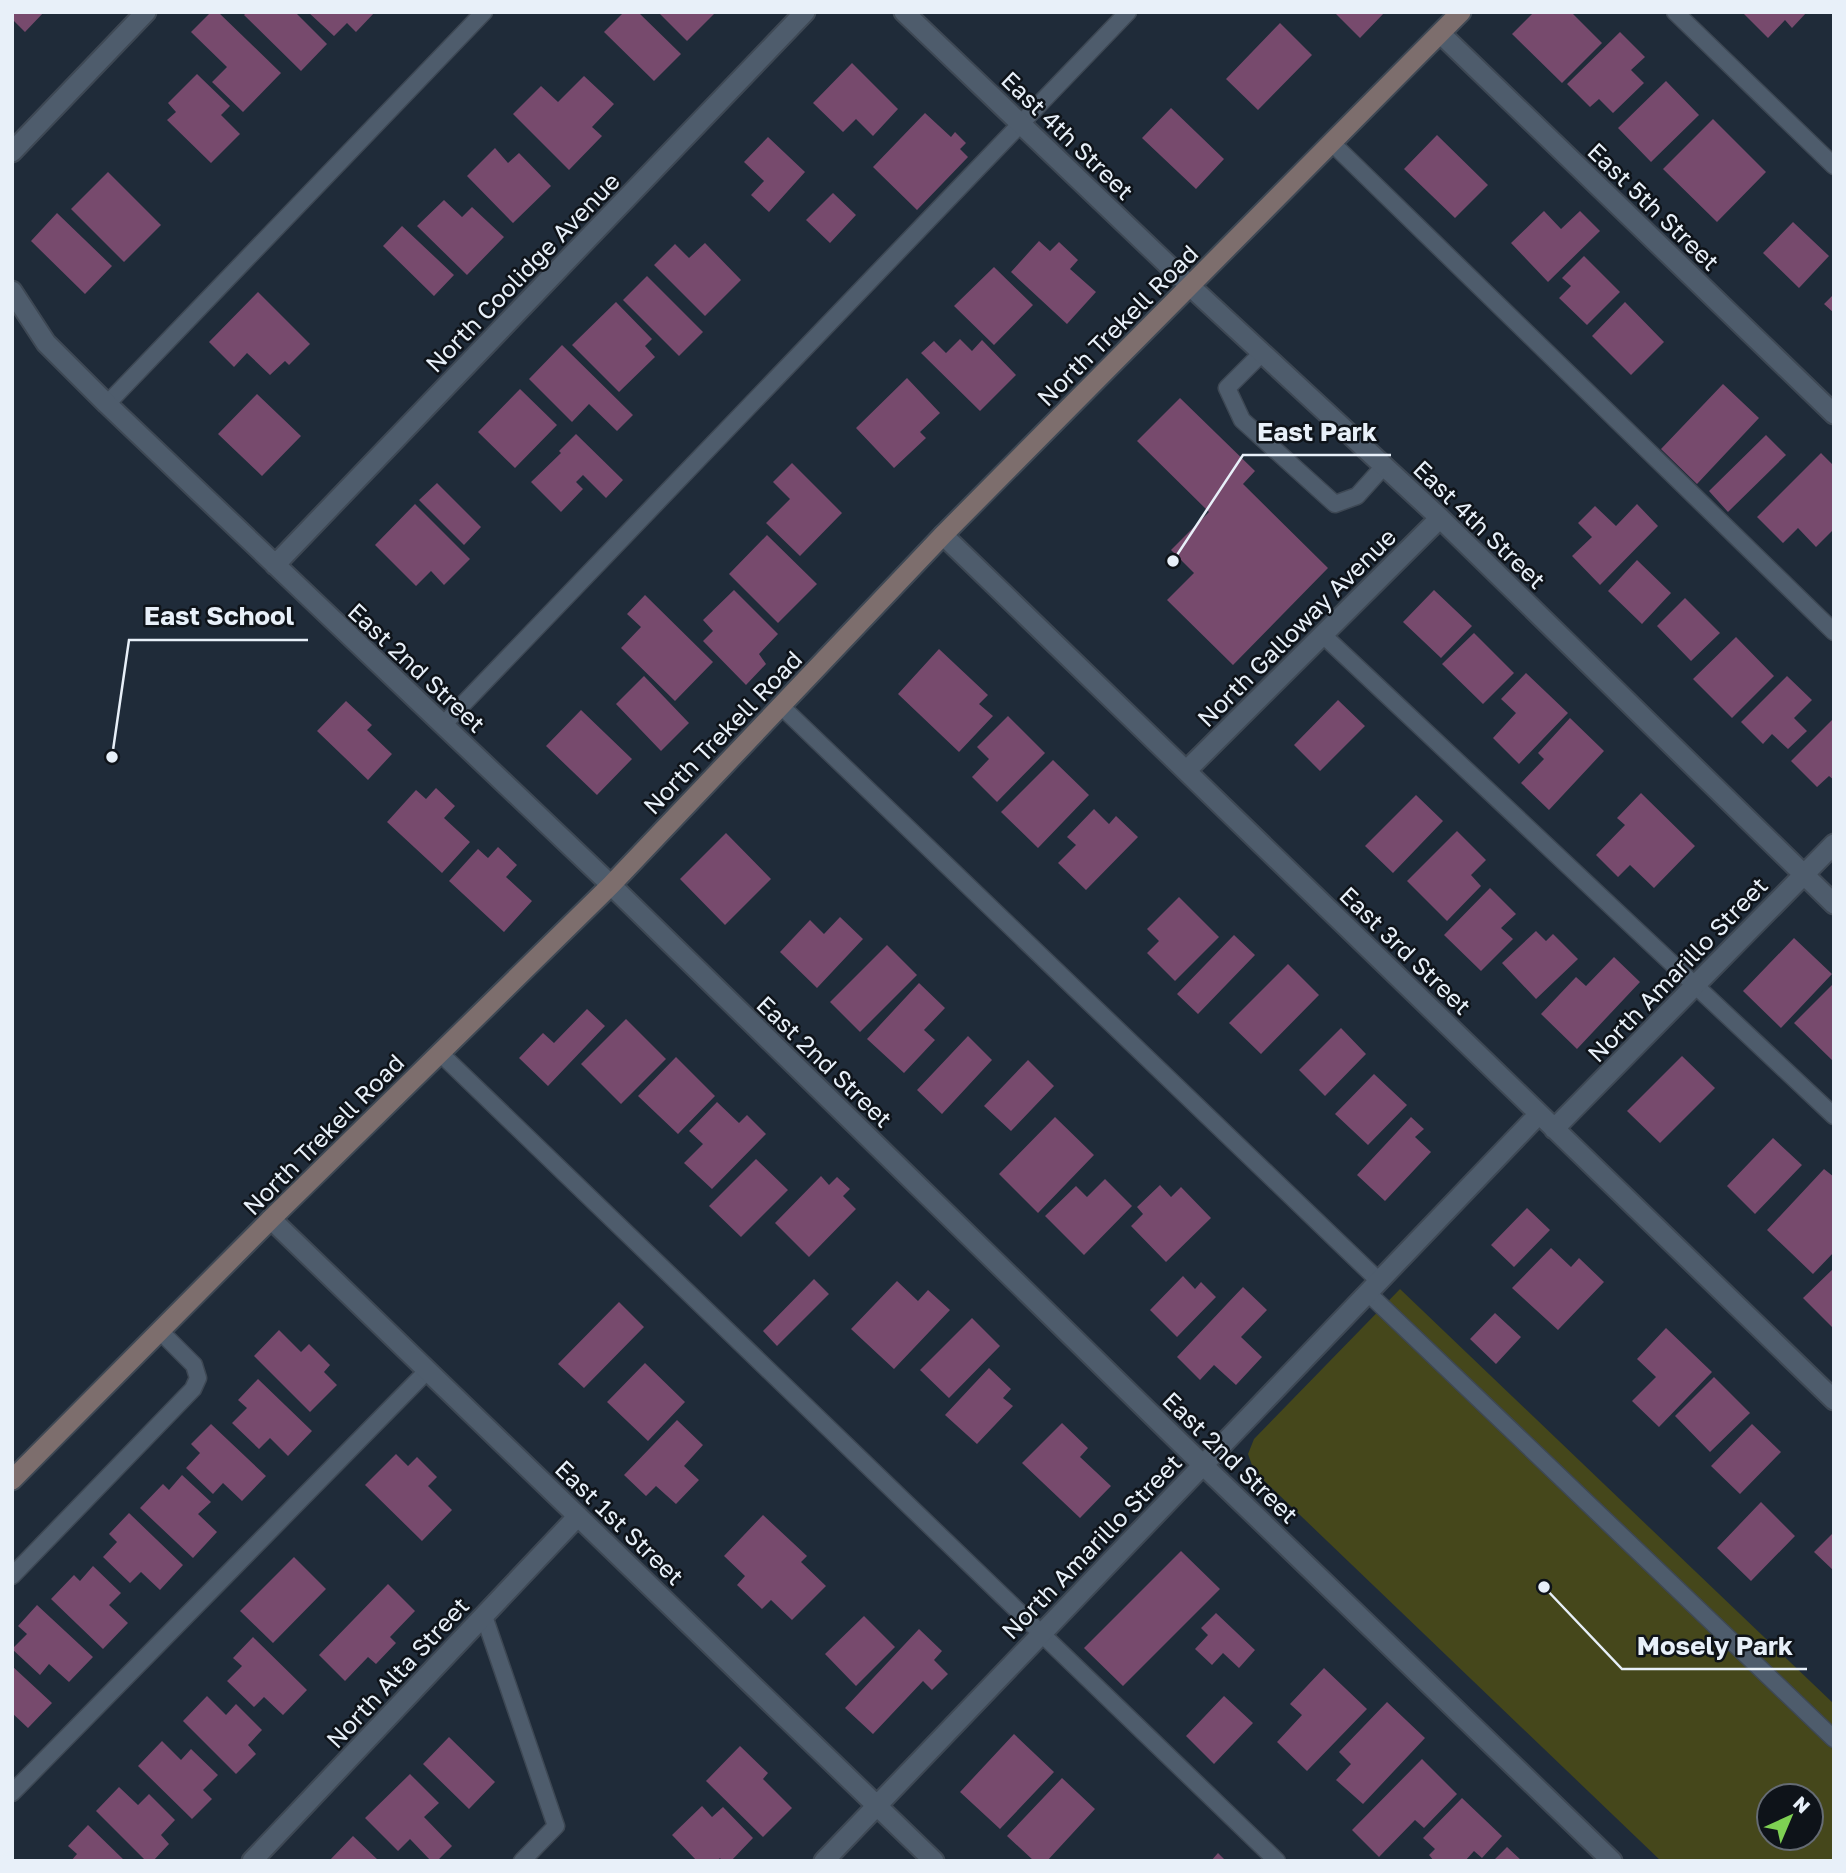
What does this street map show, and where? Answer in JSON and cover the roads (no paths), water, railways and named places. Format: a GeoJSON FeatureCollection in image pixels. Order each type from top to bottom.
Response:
{"type":"FeatureCollection","features":[{"type":"Feature","properties":{"kind":"main road","name":"North Trekell Road"},"geometry":{"type":"LineString","coordinates":[[12,1480],[271,1219],[611,885],[943,535],[1461,12]]}},
{"type":"Feature","properties":{"kind":"street"},"geometry":{"type":"LineString","coordinates":[[12,152],[146,12]]}},
{"type":"Feature","properties":{"kind":"street","name":"North Coolidge Avenue"},"geometry":{"type":"LineString","coordinates":[[275,565],[805,12]]}},
{"type":"Feature","properties":{"kind":"street","name":"East 4th Street"},"geometry":{"type":"LineString","coordinates":[[904,12],[1190,286],[1440,518],[1834,904]]}},
{"type":"Feature","properties":{"kind":"street","name":"East 5th Street"},"geometry":{"type":"LineString","coordinates":[[1441,34],[1834,414]]}},
{"type":"Feature","properties":{"kind":"street","name":"East 2nd Street"},"geometry":{"type":"LineString","coordinates":[[12,291],[46,344],[107,404],[611,885],[1612,1861]]}},
{"type":"Feature","properties":{"kind":"street","name":"North Galloway Avenue"},"geometry":{"type":"LineString","coordinates":[[1186,771],[1440,518]]}},
{"type":"Feature","properties":{"kind":"street","name":"East 3rd Street"},"geometry":{"type":"LineString","coordinates":[[943,535],[1834,1401]]}},
{"type":"Feature","properties":{"kind":"street","name":"North Amarillo Street"},"geometry":{"type":"LineString","coordinates":[[1554,1129],[1834,844]]}},
{"type":"Feature","properties":{"kind":"street","name":"North Amarillo Street"},"geometry":{"type":"LineString","coordinates":[[824,1861],[1539,1114]]}},
{"type":"Feature","properties":{"kind":"street","name":"East 1st Street"},"geometry":{"type":"LineString","coordinates":[[271,1219],[934,1861]]}},
{"type":"Feature","properties":{"kind":"street","name":"North Alta Street"},"geometry":{"type":"LineString","coordinates":[[252,1861],[578,1516]]}},
{"type":"Feature","properties":{"kind":"lane"},"geometry":{"type":"LineString","coordinates":[[107,404],[484,12]]}},
{"type":"Feature","properties":{"kind":"lane"},"geometry":{"type":"LineString","coordinates":[[443,724],[1128,12]]}},
{"type":"Feature","properties":{"kind":"lane"},"geometry":{"type":"LineString","coordinates":[[1675,12],[1834,166]]}},
{"type":"Feature","properties":{"kind":"lane"},"geometry":{"type":"LineString","coordinates":[[1332,143],[1834,632]]}},
{"type":"Feature","properties":{"kind":"lane"},"geometry":{"type":"LineString","coordinates":[[1262,353],[1227,388],[1242,419],[1335,504],[1357,496],[1384,466]]}},
{"type":"Feature","properties":{"kind":"lane"},"geometry":{"type":"LineString","coordinates":[[1323,635],[1834,1116]]}},
{"type":"Feature","properties":{"kind":"lane"},"geometry":{"type":"LineString","coordinates":[[781,706],[1834,1739]]}},
{"type":"Feature","properties":{"kind":"lane"},"geometry":{"type":"LineString","coordinates":[[440,1053],[1277,1861]]}},
{"type":"Feature","properties":{"kind":"lane"},"geometry":{"type":"LineString","coordinates":[[12,1576],[193,1389],[198,1378],[194,1365],[160,1331]]}},
{"type":"Feature","properties":{"kind":"lane"},"geometry":{"type":"LineString","coordinates":[[12,1793],[428,1371]]}},
{"type":"Feature","properties":{"kind":"lane"},"geometry":{"type":"LineString","coordinates":[[484,1616],[556,1826],[522,1861]]}},
{"type":"Feature","properties":{"kind":"place","name":"East Park"},"geometry":{"type":"Point","coordinates":[1173,561]}},
{"type":"Feature","properties":{"kind":"place","name":"East School"},"geometry":{"type":"Point","coordinates":[112,757]}},
{"type":"Feature","properties":{"kind":"place","name":"Mosely Park"},"geometry":{"type":"Point","coordinates":[1544,1587]}}]}
